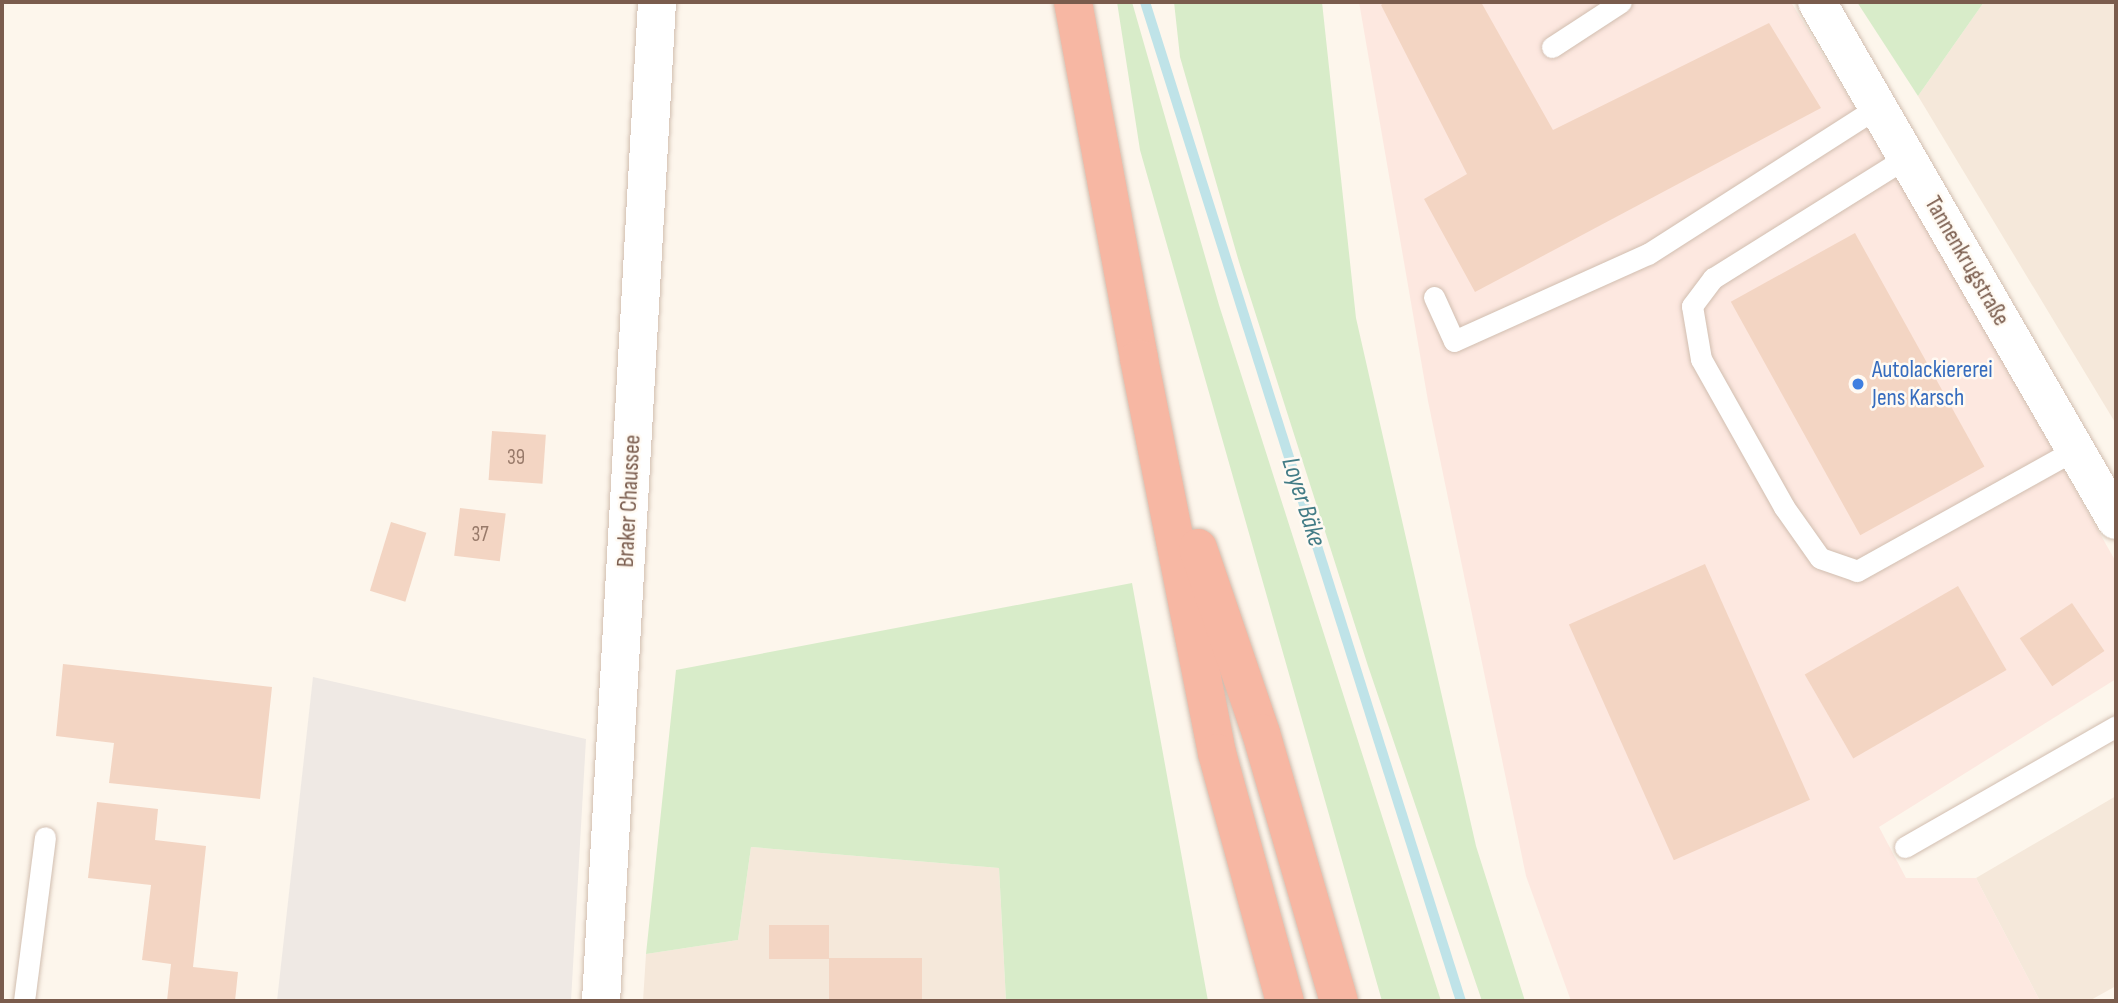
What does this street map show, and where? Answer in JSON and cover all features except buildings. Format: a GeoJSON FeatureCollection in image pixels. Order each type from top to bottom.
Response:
{"type":"FeatureCollection","features":[{"type":"Feature","properties":{"kind":"highway"},"geometry":{"type":"LineString","coordinates":[[1073,2],[1139,359],[1217,753],[1285,1001]]}},
{"type":"Feature","properties":{"kind":"highway"},"geometry":{"type":"LineString","coordinates":[[1139,359],[1218,611],[1261,733],[1339,1001]]}},
{"type":"Feature","properties":{"kind":"street","name":"Braker Chaussee"},"geometry":{"type":"LineString","coordinates":[[601,1001],[657,2]]}},
{"type":"Feature","properties":{"kind":"street","name":"Tannenkrugstraße"},"geometry":{"type":"LineString","coordinates":[[1817,2],[2116,520]]}},
{"type":"Feature","properties":{"kind":"lane"},"geometry":{"type":"LineString","coordinates":[[1552,47],[1621,2]]}},
{"type":"Feature","properties":{"kind":"lane"},"geometry":{"type":"LineString","coordinates":[[1434,297],[1454,341],[1648,254],[1879,106]]}},
{"type":"Feature","properties":{"kind":"lane"},"geometry":{"type":"LineString","coordinates":[[1907,157],[1713,278],[1692,306],[1701,359],[1784,507],[1820,558],[1857,571],[2076,449]]}},
{"type":"Feature","properties":{"kind":"lane"},"geometry":{"type":"LineString","coordinates":[[1905,847],[2116,726]]}},
{"type":"Feature","properties":{"kind":"lane"},"geometry":{"type":"LineString","coordinates":[[24,1001],[45,837]]}},
{"type":"Feature","properties":{"kind":"shaded area"},"geometry":{"type":"Polygon","coordinates":[[[1359,2],[1791,2],[1919,214],[2116,562],[2116,679],[1879,827],[1906,878],[1976,878],[2040,1001],[1571,1001],[1526,876],[1428,401],[1359,2]]]}},
{"type":"Feature","properties":{"kind":"shaded area"},"geometry":{"type":"Polygon","coordinates":[[[1984,2],[2116,2],[2116,424],[1918,96],[1984,2]]]}},
{"type":"Feature","properties":{"kind":"shaded area"},"geometry":{"type":"Polygon","coordinates":[[[313,677],[586,739],[571,1001],[277,1001],[313,677]]]}},
{"type":"Feature","properties":{"kind":"shaded area"},"geometry":{"type":"Polygon","coordinates":[[[2116,796],[2116,986],[2089,1001],[2040,1001],[1976,878],[2116,796]]]}},
{"type":"Feature","properties":{"kind":"shaded area"},"geometry":{"type":"Polygon","coordinates":[[[751,847],[999,868],[1006,1001],[643,1001],[646,954],[738,940],[751,847]]]}},
{"type":"Feature","properties":{"kind":"green space"},"geometry":{"type":"Polygon","coordinates":[[[1117,2],[1132,2],[1219,305],[1441,1001],[1382,1001],[1140,150],[1117,2]]]}},
{"type":"Feature","properties":{"kind":"green space"},"geometry":{"type":"Polygon","coordinates":[[[1174,2],[1322,2],[1356,318],[1476,846],[1525,1001],[1482,1001],[1368,666],[1239,262],[1180,57],[1174,2]]]}},
{"type":"Feature","properties":{"kind":"green space"},"geometry":{"type":"Polygon","coordinates":[[[1857,2],[1984,2],[1918,96],[1857,2]]]}},
{"type":"Feature","properties":{"kind":"green space"},"geometry":{"type":"Polygon","coordinates":[[[1132,583],[1208,1001],[1006,1001],[999,868],[751,847],[738,940],[646,954],[676,670],[1132,583]]]}},
{"type":"Feature","properties":{"kind":"waterway","name":"Loyer Bäke"},"geometry":{"type":"LineString","coordinates":[[1145,2],[1461,1001]]}},
{"type":"Feature","properties":{"kind":"place","name":"Autolackiererei Jens Karsch"},"geometry":{"type":"Point","coordinates":[1858,384]}}]}
